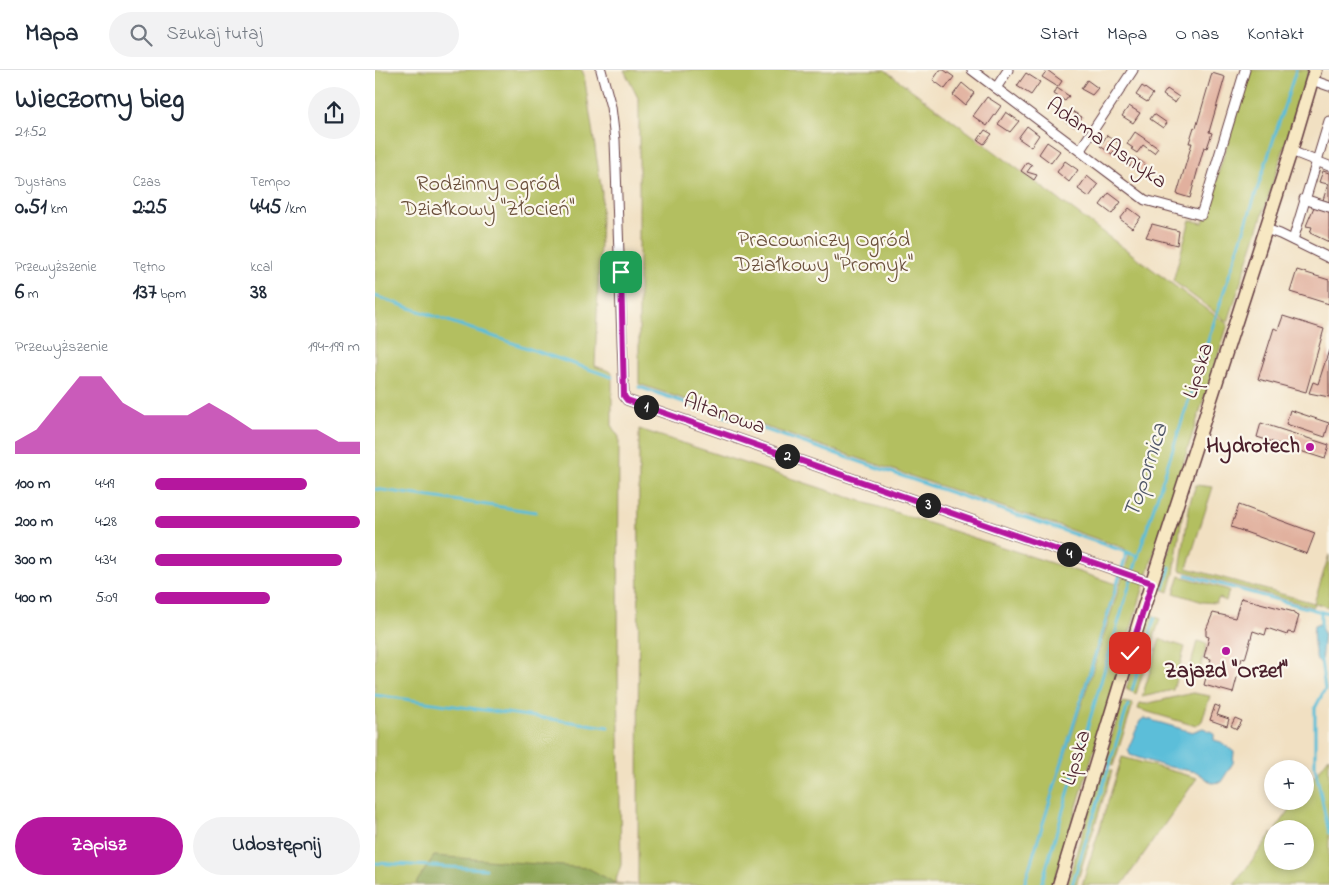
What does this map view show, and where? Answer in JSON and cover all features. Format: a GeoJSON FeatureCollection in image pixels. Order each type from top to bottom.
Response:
{"type":"FeatureCollection","features":[{"type":"Feature","properties":{"kind":"main road","name":"Lipska"},"geometry":{"type":"LineString","coordinates":[[1059,885],[1147,581],[1266,229],[1313,75]]}},
{"type":"Feature","properties":{"kind":"street","name":"Altanowa"},"geometry":{"type":"LineString","coordinates":[[601,70],[611,107],[615,140],[624,396],[627,400],[1147,581]]}},
{"type":"Feature","properties":{"kind":"street","name":"Adama Asnyka"},"geometry":{"type":"LineString","coordinates":[[972,70],[1148,202],[1201,215],[1245,70]]}},
{"type":"Feature","properties":{"kind":"street"},"geometry":{"type":"LineString","coordinates":[[996,88],[1008,70]]}},
{"type":"Feature","properties":{"kind":"street"},"geometry":{"type":"LineString","coordinates":[[1079,150],[1133,70]]}},
{"type":"Feature","properties":{"kind":"street"},"geometry":{"type":"LineString","coordinates":[[1313,75],[1329,86]]}},
{"type":"Feature","properties":{"kind":"street"},"geometry":{"type":"LineString","coordinates":[[1293,240],[1329,121]]}},
{"type":"Feature","properties":{"kind":"street"},"geometry":{"type":"LineString","coordinates":[[1291,151],[1329,166]]}},
{"type":"Feature","properties":{"kind":"street"},"geometry":{"type":"LineString","coordinates":[[1305,199],[1329,207]]}},
{"type":"Feature","properties":{"kind":"street"},"geometry":{"type":"LineString","coordinates":[[1266,229],[1329,258]]}},
{"type":"Feature","properties":{"kind":"green space","name":"Rodzinny Ogród Działkowy \"Złocień\""},"geometry":{"type":"Polygon","coordinates":[[[375,70],[582,70],[584,75],[602,193],[595,366],[612,372],[612,427],[619,437],[618,666],[621,865],[615,883],[637,885],[416,883],[418,885],[375,885],[375,70]]]}},
{"type":"Feature","properties":{"kind":"green space","name":"Pracowniczy Ogród Działkowy \"Promyk\""},"geometry":{"type":"Polygon","coordinates":[[[624,70],[885,70],[1228,324],[1150,566],[1053,885],[1024,885],[1129,556],[1124,548],[639,384],[639,100],[624,70]]]}},
{"type":"Feature","properties":{"kind":"green space"},"geometry":{"type":"Polygon","coordinates":[[[1250,70],[1309,70],[1228,322],[1173,281],[1190,220],[1203,223],[1250,70]]]}},
{"type":"Feature","properties":{"kind":"green space"},"geometry":{"type":"Polygon","coordinates":[[[639,429],[1116,584],[1023,885],[638,885],[639,429]]]}},
{"type":"Feature","properties":{"kind":"green space"},"geometry":{"type":"Polygon","coordinates":[[[1196,485],[1213,487],[1187,568],[1314,603],[1313,607],[1180,570],[1190,502],[1196,485]]]}},
{"type":"Feature","properties":{"kind":"green space"},"geometry":{"type":"Polygon","coordinates":[[[1184,502],[1174,573],[1169,592],[1162,589],[1159,582],[1184,502]]]}},
{"type":"Feature","properties":{"kind":"green space"},"geometry":{"type":"Polygon","coordinates":[[[1329,555],[1329,607],[1314,603],[1329,555]]]}},
{"type":"Feature","properties":{"kind":"green space"},"geometry":{"type":"Polygon","coordinates":[[[1180,576],[1229,590],[1226,601],[1219,598],[1216,603],[1203,602],[1174,593],[1180,576]]]}},
{"type":"Feature","properties":{"kind":"green space"},"geometry":{"type":"Polygon","coordinates":[[[1149,613],[1160,619],[1136,694],[1126,689],[1149,613]]]}},
{"type":"Feature","properties":{"kind":"green space"},"geometry":{"type":"Polygon","coordinates":[[[1160,639],[1185,647],[1173,690],[1142,697],[1160,639]]]}},
{"type":"Feature","properties":{"kind":"green space"},"geometry":{"type":"Polygon","coordinates":[[[1197,641],[1207,644],[1198,677],[1190,669],[1197,641]]]}},
{"type":"Feature","properties":{"kind":"green space"},"geometry":{"type":"Polygon","coordinates":[[[1193,693],[1210,696],[1202,721],[1196,726],[1138,709],[1140,703],[1145,704],[1193,693]]]}},
{"type":"Feature","properties":{"kind":"green space"},"geometry":{"type":"Polygon","coordinates":[[[1122,702],[1133,704],[1113,766],[1108,764],[1105,759],[1122,702]]]}},
{"type":"Feature","properties":{"kind":"green space"},"geometry":{"type":"Polygon","coordinates":[[[1122,757],[1197,778],[1122,885],[1082,885],[1122,757]]]}},
{"type":"Feature","properties":{"kind":"green space"},"geometry":{"type":"Polygon","coordinates":[[[1329,757],[1329,885],[1234,885],[1264,844],[1264,870],[1314,870],[1314,820],[1282,820],[1290,810],[1314,810],[1314,777],[1329,757]]]}},
{"type":"Feature","properties":{"kind":"green space"},"geometry":{"type":"Polygon","coordinates":[[[1101,769],[1112,771],[1076,885],[1067,885],[1101,769]]]}},
{"type":"Feature","properties":{"kind":"green space"},"geometry":{"type":"Polygon","coordinates":[[[434,856],[588,868],[615,883],[614,885],[418,885],[416,883],[434,856]]]}},
{"type":"Feature","properties":{"kind":"water"},"geometry":{"type":"Polygon","coordinates":[[[1319,624],[1324,633],[1321,663],[1317,661],[1313,630],[1314,626],[1319,624]]]}},
{"type":"Feature","properties":{"kind":"water"},"geometry":{"type":"Polygon","coordinates":[[[1144,718],[1192,732],[1203,728],[1214,733],[1214,740],[1221,742],[1234,752],[1233,763],[1221,782],[1212,783],[1197,772],[1164,766],[1130,755],[1128,749],[1140,721],[1144,718]]]}},
{"type":"Feature","properties":{"kind":"building"},"geometry":{"type":"Polygon","coordinates":[[[940,70],[944,70],[954,77],[945,89],[933,80],[940,70]]]}},
{"type":"Feature","properties":{"kind":"building"},"geometry":{"type":"Polygon","coordinates":[[[1047,70],[1062,81],[1058,87],[1042,77],[1047,70]]]}},
{"type":"Feature","properties":{"kind":"building"},"geometry":{"type":"Polygon","coordinates":[[[1026,73],[1040,82],[1031,95],[1017,86],[1026,73]]]}},
{"type":"Feature","properties":{"kind":"building"},"geometry":{"type":"Polygon","coordinates":[[[1212,73],[1225,77],[1209,132],[1212,133],[1207,148],[1204,147],[1190,198],[1177,194],[1192,143],[1189,143],[1194,127],[1196,128],[1212,73]]]}},
{"type":"Feature","properties":{"kind":"building"},"geometry":{"type":"Polygon","coordinates":[[[1087,80],[1098,88],[1092,95],[1081,89],[1087,80]]]}},
{"type":"Feature","properties":{"kind":"building"},"geometry":{"type":"Polygon","coordinates":[[[962,83],[974,93],[965,105],[953,95],[962,83]]]}},
{"type":"Feature","properties":{"kind":"building"},"geometry":{"type":"Polygon","coordinates":[[[1142,86],[1153,94],[1147,102],[1136,95],[1142,86]]]}},
{"type":"Feature","properties":{"kind":"building"},"geometry":{"type":"Polygon","coordinates":[[[1057,88],[1069,96],[1065,101],[1054,94],[1057,88]]]}},
{"type":"Feature","properties":{"kind":"building"},"geometry":{"type":"Polygon","coordinates":[[[1167,89],[1179,97],[1175,103],[1163,95],[1167,89]]]}},
{"type":"Feature","properties":{"kind":"building"},"geometry":{"type":"Polygon","coordinates":[[[987,97],[1001,106],[987,126],[973,116],[987,97]]]}},
{"type":"Feature","properties":{"kind":"building"},"geometry":{"type":"Polygon","coordinates":[[[1129,106],[1140,113],[1133,123],[1122,116],[1129,106]]]}},
{"type":"Feature","properties":{"kind":"building"},"geometry":{"type":"Polygon","coordinates":[[[1070,110],[1082,117],[1075,127],[1064,120],[1070,110]]]}},
{"type":"Feature","properties":{"kind":"building"},"geometry":{"type":"Polygon","coordinates":[[[1006,112],[1019,121],[1010,132],[998,124],[1006,112]]]}},
{"type":"Feature","properties":{"kind":"building"},"geometry":{"type":"Polygon","coordinates":[[[1154,114],[1167,123],[1163,128],[1150,119],[1154,114]]]}},
{"type":"Feature","properties":{"kind":"building"},"geometry":{"type":"Polygon","coordinates":[[[1027,126],[1039,135],[1031,147],[1018,138],[1027,126]]]}},
{"type":"Feature","properties":{"kind":"building"},"geometry":{"type":"Polygon","coordinates":[[[985,130],[992,134],[984,144],[978,140],[985,130]]]}},
{"type":"Feature","properties":{"kind":"building"},"geometry":{"type":"Polygon","coordinates":[[[1135,132],[1158,148],[1154,153],[1143,145],[1137,153],[1131,149],[1133,148],[1127,144],[1135,132]]]}},
{"type":"Feature","properties":{"kind":"building"},"geometry":{"type":"Polygon","coordinates":[[[1107,135],[1119,144],[1112,154],[1100,146],[1107,135]]]}},
{"type":"Feature","properties":{"kind":"building"},"geometry":{"type":"Polygon","coordinates":[[[1047,142],[1060,151],[1051,163],[1039,154],[1047,142]]]}},
{"type":"Feature","properties":{"kind":"building"},"geometry":{"type":"Polygon","coordinates":[[[1134,157],[1146,165],[1140,173],[1129,165],[1134,157]]]}},
{"type":"Feature","properties":{"kind":"building"},"geometry":{"type":"Polygon","coordinates":[[[1065,161],[1078,170],[1069,182],[1057,172],[1065,161]]]}},
{"type":"Feature","properties":{"kind":"building"},"geometry":{"type":"Polygon","coordinates":[[[1027,162],[1032,165],[1027,172],[1037,175],[1034,180],[1021,171],[1027,162]]]}},
{"type":"Feature","properties":{"kind":"building"},"geometry":{"type":"Polygon","coordinates":[[[1323,171],[1329,173],[1329,202],[1323,200],[1328,184],[1319,182],[1323,171]]]}},
{"type":"Feature","properties":{"kind":"building"},"geometry":{"type":"Polygon","coordinates":[[[1087,176],[1098,185],[1089,197],[1078,189],[1087,176]]]}},
{"type":"Feature","properties":{"kind":"building"},"geometry":{"type":"Polygon","coordinates":[[[1109,193],[1121,202],[1112,214],[1100,205],[1109,193]]]}},
{"type":"Feature","properties":{"kind":"building"},"geometry":{"type":"Polygon","coordinates":[[[1314,207],[1329,212],[1329,242],[1310,233],[1312,227],[1306,226],[1314,207]]]}},
{"type":"Feature","properties":{"kind":"building"},"geometry":{"type":"Polygon","coordinates":[[[1129,208],[1141,217],[1132,228],[1120,219],[1129,208]]]}},
{"type":"Feature","properties":{"kind":"building"},"geometry":{"type":"Polygon","coordinates":[[[1152,224],[1179,231],[1177,245],[1146,237],[1152,224]]]}},
{"type":"Feature","properties":{"kind":"building"},"geometry":{"type":"Polygon","coordinates":[[[1297,270],[1329,280],[1329,304],[1290,292],[1297,270]]]}},
{"type":"Feature","properties":{"kind":"building"},"geometry":{"type":"Polygon","coordinates":[[[1283,316],[1324,329],[1306,392],[1258,379],[1274,328],[1278,330],[1283,316]]]}},
{"type":"Feature","properties":{"kind":"building"},"geometry":{"type":"Polygon","coordinates":[[[1329,350],[1329,397],[1309,393],[1313,382],[1318,384],[1329,350]]]}},
{"type":"Feature","properties":{"kind":"building"},"geometry":{"type":"Polygon","coordinates":[[[1290,410],[1329,423],[1325,437],[1286,424],[1290,410]]]}},
{"type":"Feature","properties":{"kind":"building"},"geometry":{"type":"Polygon","coordinates":[[[1261,423],[1329,445],[1325,459],[1257,437],[1261,423]]]}},
{"type":"Feature","properties":{"kind":"building"},"geometry":{"type":"Polygon","coordinates":[[[1239,505],[1315,533],[1307,554],[1231,527],[1239,505]]]}},
{"type":"Feature","properties":{"kind":"building","name":"Zajazd \"Orzeł\""},"geometry":{"type":"Polygon","coordinates":[[[1241,598],[1294,612],[1294,614],[1299,616],[1294,633],[1288,632],[1287,635],[1267,628],[1265,635],[1253,631],[1245,659],[1242,658],[1233,693],[1204,685],[1211,659],[1204,657],[1209,637],[1206,636],[1206,630],[1213,613],[1235,618],[1241,598]]]}},
{"type":"Feature","properties":{"kind":"building"},"geometry":{"type":"Polygon","coordinates":[[[1215,705],[1220,707],[1217,715],[1229,719],[1227,726],[1210,720],[1215,705]]]}},
{"type":"Feature","properties":{"kind":"building"},"geometry":{"type":"Polygon","coordinates":[[[1235,718],[1242,721],[1237,729],[1231,726],[1235,718]]]}},
{"type":"Feature","properties":{"kind":"waterway","name":"Topornica"},"geometry":{"type":"LineString","coordinates":[[1041,885],[1138,556],[1296,70]]}},
{"type":"Feature","properties":{"kind":"waterway"},"geometry":{"type":"LineString","coordinates":[[375,296],[612,377]]}},
{"type":"Feature","properties":{"kind":"waterway"},"geometry":{"type":"LineString","coordinates":[[639,387],[1138,556]]}},
{"type":"Feature","properties":{"kind":"waterway"},"geometry":{"type":"LineString","coordinates":[[375,489],[536,512]]}},
{"type":"Feature","properties":{"kind":"waterway"},"geometry":{"type":"LineString","coordinates":[[1024,885],[1127,552]]}},
{"type":"Feature","properties":{"kind":"waterway"},"geometry":{"type":"LineString","coordinates":[[1164,588],[1170,567]]}},
{"type":"Feature","properties":{"kind":"waterway"},"geometry":{"type":"LineString","coordinates":[[1187,575],[1329,614]]}},
{"type":"Feature","properties":{"kind":"waterway"},"geometry":{"type":"LineString","coordinates":[[1321,612],[1321,627]]}},
{"type":"Feature","properties":{"kind":"waterway"},"geometry":{"type":"LineString","coordinates":[[1132,690],[1155,618]]}},
{"type":"Feature","properties":{"kind":"waterway"},"geometry":{"type":"LineString","coordinates":[[1321,660],[1325,689],[1315,708],[1315,767],[1329,833]]}},
{"type":"Feature","properties":{"kind":"waterway"},"geometry":{"type":"LineString","coordinates":[[375,695],[608,727]]}},
{"type":"Feature","properties":{"kind":"waterway"},"geometry":{"type":"LineString","coordinates":[[1072,885],[1128,705]]}},
{"type":"Feature","properties":{"kind":"waterway"},"geometry":{"type":"LineString","coordinates":[[375,863],[486,869]]}},
{"type":"Feature","properties":{"kind":"place","name":"Hydrotech"},"geometry":{"type":"Point","coordinates":[1310,447]}},
{"type":"Feature","properties":{"kind":"place","name":"Zajazd \"Orzeł\""},"geometry":{"type":"Point","coordinates":[1226,651]}},
{"type":"Feature","properties":{"kind":"route"},"geometry":{"type":"LineString","coordinates":[[621,272],[624,396],[629,402],[1152,583],[1130,653]]}}]}
